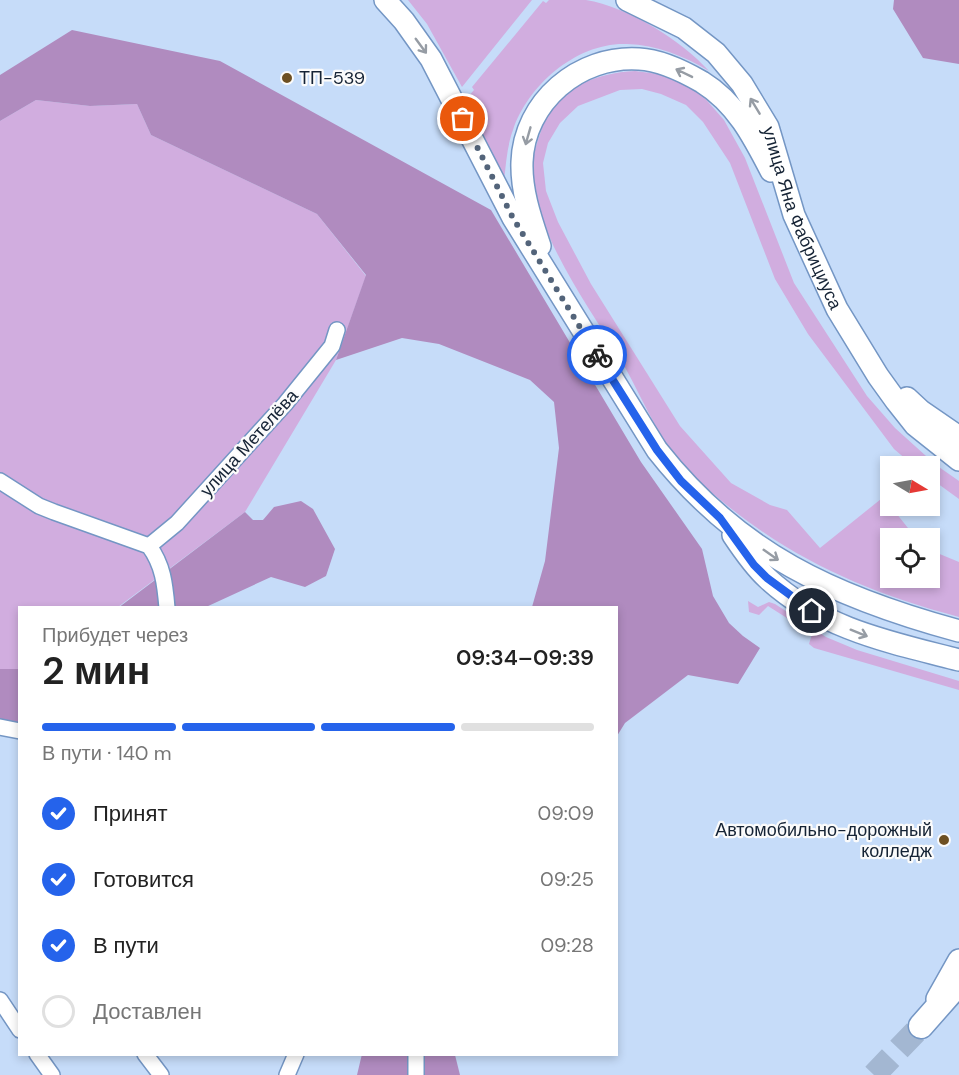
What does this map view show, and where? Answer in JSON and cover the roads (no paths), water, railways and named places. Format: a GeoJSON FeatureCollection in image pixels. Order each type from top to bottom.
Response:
{"type":"FeatureCollection","features":[{"type":"Feature","properties":{"kind":"main road"},"geometry":{"type":"LineString","coordinates":[[385,0],[404,21],[431,59],[513,218],[657,450],[681,481],[720,518],[776,559],[817,582],[859,599],[959,631]]}},
{"type":"Feature","properties":{"kind":"main road","name":"улица Яна Фабрициуса"},"geometry":{"type":"LineString","coordinates":[[627,0],[684,28],[716,53],[742,84],[768,128],[794,215],[837,309],[878,376],[915,424],[959,460]]}},
{"type":"Feature","properties":{"kind":"main road"},"geometry":{"type":"LineString","coordinates":[[553,284],[523,188],[522,160],[527,135],[537,110],[550,93],[567,79],[585,69],[603,63],[620,59],[659,62],[704,83],[741,117],[794,215]]}},
{"type":"Feature","properties":{"kind":"main road"},"geometry":{"type":"LineString","coordinates":[[861,349],[921,411],[959,437]]}},
{"type":"Feature","properties":{"kind":"main road"},"geometry":{"type":"LineString","coordinates":[[720,518],[754,565],[767,578],[796,601],[828,621],[868,637],[959,660]]}},
{"type":"Feature","properties":{"kind":"main road"},"geometry":{"type":"LineString","coordinates":[[921,1026],[959,960]]}},
{"type":"Feature","properties":{"kind":"main road"},"geometry":{"type":"LineString","coordinates":[[921,1026],[959,983]]}},
{"type":"Feature","properties":{"kind":"street","name":"улица Метелёва"},"geometry":{"type":"LineString","coordinates":[[149,546],[177,524],[285,404],[332,346],[337,330]]}},
{"type":"Feature","properties":{"kind":"street"},"geometry":{"type":"LineString","coordinates":[[0,481],[39,506],[149,546],[157,557],[165,581],[167,606]]}},
{"type":"Feature","properties":{"kind":"street"},"geometry":{"type":"LineString","coordinates":[[0,727],[18,732]]}},
{"type":"Feature","properties":{"kind":"street"},"geometry":{"type":"LineString","coordinates":[[0,1000],[18,1027]]}},
{"type":"Feature","properties":{"kind":"street"},"geometry":{"type":"LineString","coordinates":[[38,1056],[52,1075]]}},
{"type":"Feature","properties":{"kind":"street"},"geometry":{"type":"LineString","coordinates":[[147,1056],[161,1075]]}},
{"type":"Feature","properties":{"kind":"street"},"geometry":{"type":"LineString","coordinates":[[287,1075],[295,1056]]}},
{"type":"Feature","properties":{"kind":"street"},"geometry":{"type":"LineString","coordinates":[[416,1056],[416,1075]]}},
{"type":"Feature","properties":{"kind":"tunnel"},"geometry":{"type":"LineString","coordinates":[[874,1075],[921,1026]]}},
{"type":"Feature","properties":{"kind":"place","name":"ТП-539"},"geometry":{"type":"Point","coordinates":[287,78]}},
{"type":"Feature","properties":{"kind":"place","name":"Автомобильно-дорожный колледж"},"geometry":{"type":"Point","coordinates":[944,840]}}]}
